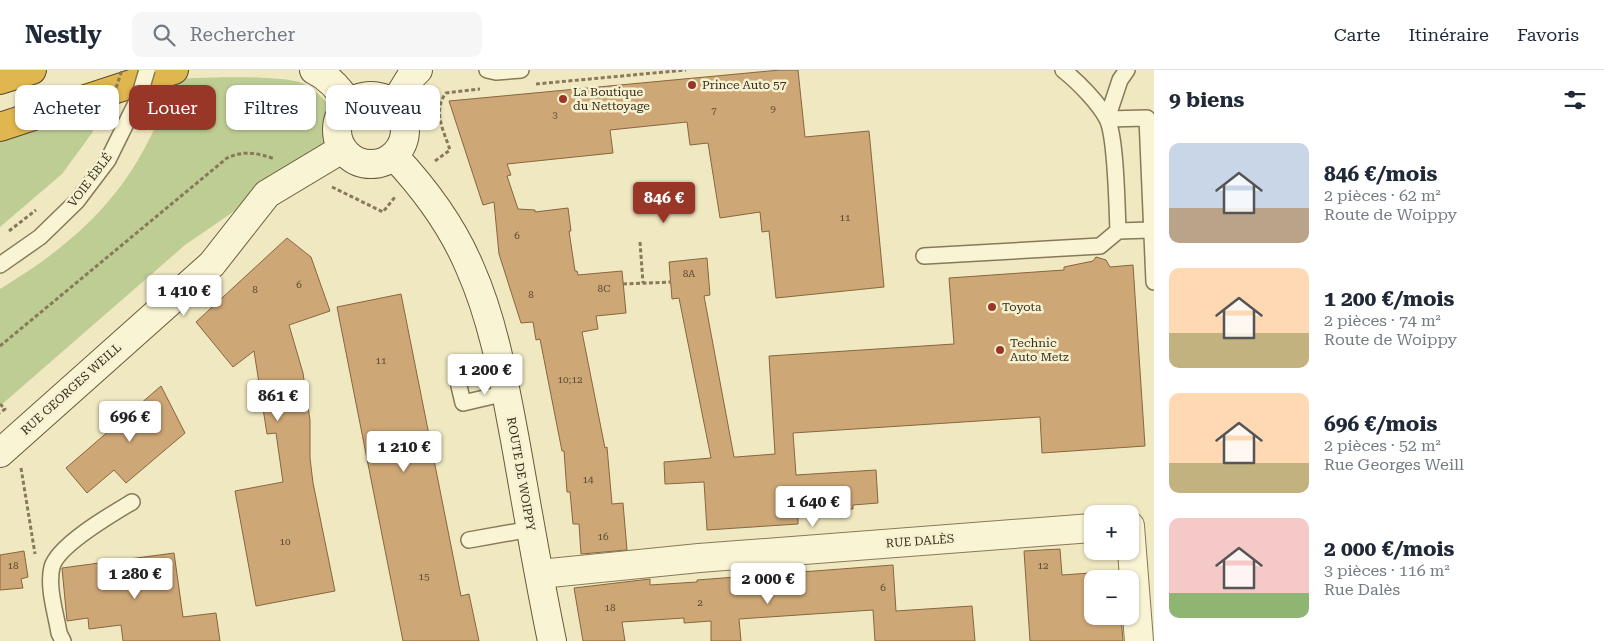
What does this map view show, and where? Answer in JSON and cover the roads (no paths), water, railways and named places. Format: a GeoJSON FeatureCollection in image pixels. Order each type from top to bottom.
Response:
{"type":"FeatureCollection","features":[{"type":"Feature","properties":{"kind":"highway"},"geometry":{"type":"LineString","coordinates":[[0,80],[32,70]]}},
{"type":"Feature","properties":{"kind":"highway"},"geometry":{"type":"LineString","coordinates":[[0,127],[174,70]]}},
{"type":"Feature","properties":{"kind":"main road"},"geometry":{"type":"LineString","coordinates":[[314,70],[323,74],[333,85]]}},
{"type":"Feature","properties":{"kind":"main road"},"geometry":{"type":"LineString","coordinates":[[406,85],[418,70]]}},
{"type":"Feature","properties":{"kind":"main road"},"geometry":{"type":"LineString","coordinates":[[336,130],[342,149],[350,158],[360,163],[372,164],[384,162],[394,156],[400,148],[405,130]]}},
{"type":"Feature","properties":{"kind":"main road","name":"RUE GEORGES WEILL"},"geometry":{"type":"LineString","coordinates":[[7,447],[212,264],[267,194],[302,171],[342,149]]}},
{"type":"Feature","properties":{"kind":"main road","name":"ROUTE DE WOIPPY"},"geometry":{"type":"LineString","coordinates":[[394,156],[433,200],[470,268],[498,355],[552,641]]}},
{"type":"Feature","properties":{"kind":"main road","name":"RUE DALÈS"},"geometry":{"type":"LineString","coordinates":[[540,574],[699,558],[1084,529]]}},
{"type":"Feature","properties":{"kind":"main road"},"geometry":{"type":"LineString","coordinates":[[1133,560],[1139,641]]}},
{"type":"Feature","properties":{"kind":"lane","name":"VOIE ÉBLÉ"},"geometry":{"type":"LineString","coordinates":[[0,265],[40,237],[77,201],[108,160],[138,98],[147,70]]}},
{"type":"Feature","properties":{"kind":"lane"},"geometry":{"type":"LineString","coordinates":[[487,70],[496,72],[521,70]]}},
{"type":"Feature","properties":{"kind":"lane"},"geometry":{"type":"LineString","coordinates":[[1063,70],[1074,79],[1107,119],[1111,139],[1118,231]]}},
{"type":"Feature","properties":{"kind":"lane"},"geometry":{"type":"LineString","coordinates":[[1107,119],[1120,80],[1127,70]]}},
{"type":"Feature","properties":{"kind":"lane"},"geometry":{"type":"LineString","coordinates":[[1107,119],[1147,118],[1152,203],[1150,230],[1154,282]]}},
{"type":"Feature","properties":{"kind":"lane"},"geometry":{"type":"LineString","coordinates":[[924,256],[1100,246],[1118,231],[1150,230]]}},
{"type":"Feature","properties":{"kind":"lane"},"geometry":{"type":"LineString","coordinates":[[459,386],[463,403],[506,394]]}},
{"type":"Feature","properties":{"kind":"lane"},"geometry":{"type":"LineString","coordinates":[[63,641],[59,633],[50,578],[52,566],[64,550],[96,523],[132,502]]}},
{"type":"Feature","properties":{"kind":"lane"},"geometry":{"type":"LineString","coordinates":[[470,540],[531,529]]}},
{"type":"Feature","properties":{"kind":"place","name":"Prince Auto 57"},"geometry":{"type":"Point","coordinates":[692,85]}},
{"type":"Feature","properties":{"kind":"place","name":"La Boutique du Nettoyage"},"geometry":{"type":"Point","coordinates":[563,99]}},
{"type":"Feature","properties":{"kind":"place","name":"Toyota"},"geometry":{"type":"Point","coordinates":[992,307]}},
{"type":"Feature","properties":{"kind":"place","name":"Technic Auto Metz"},"geometry":{"type":"Point","coordinates":[1000,350]}}]}
